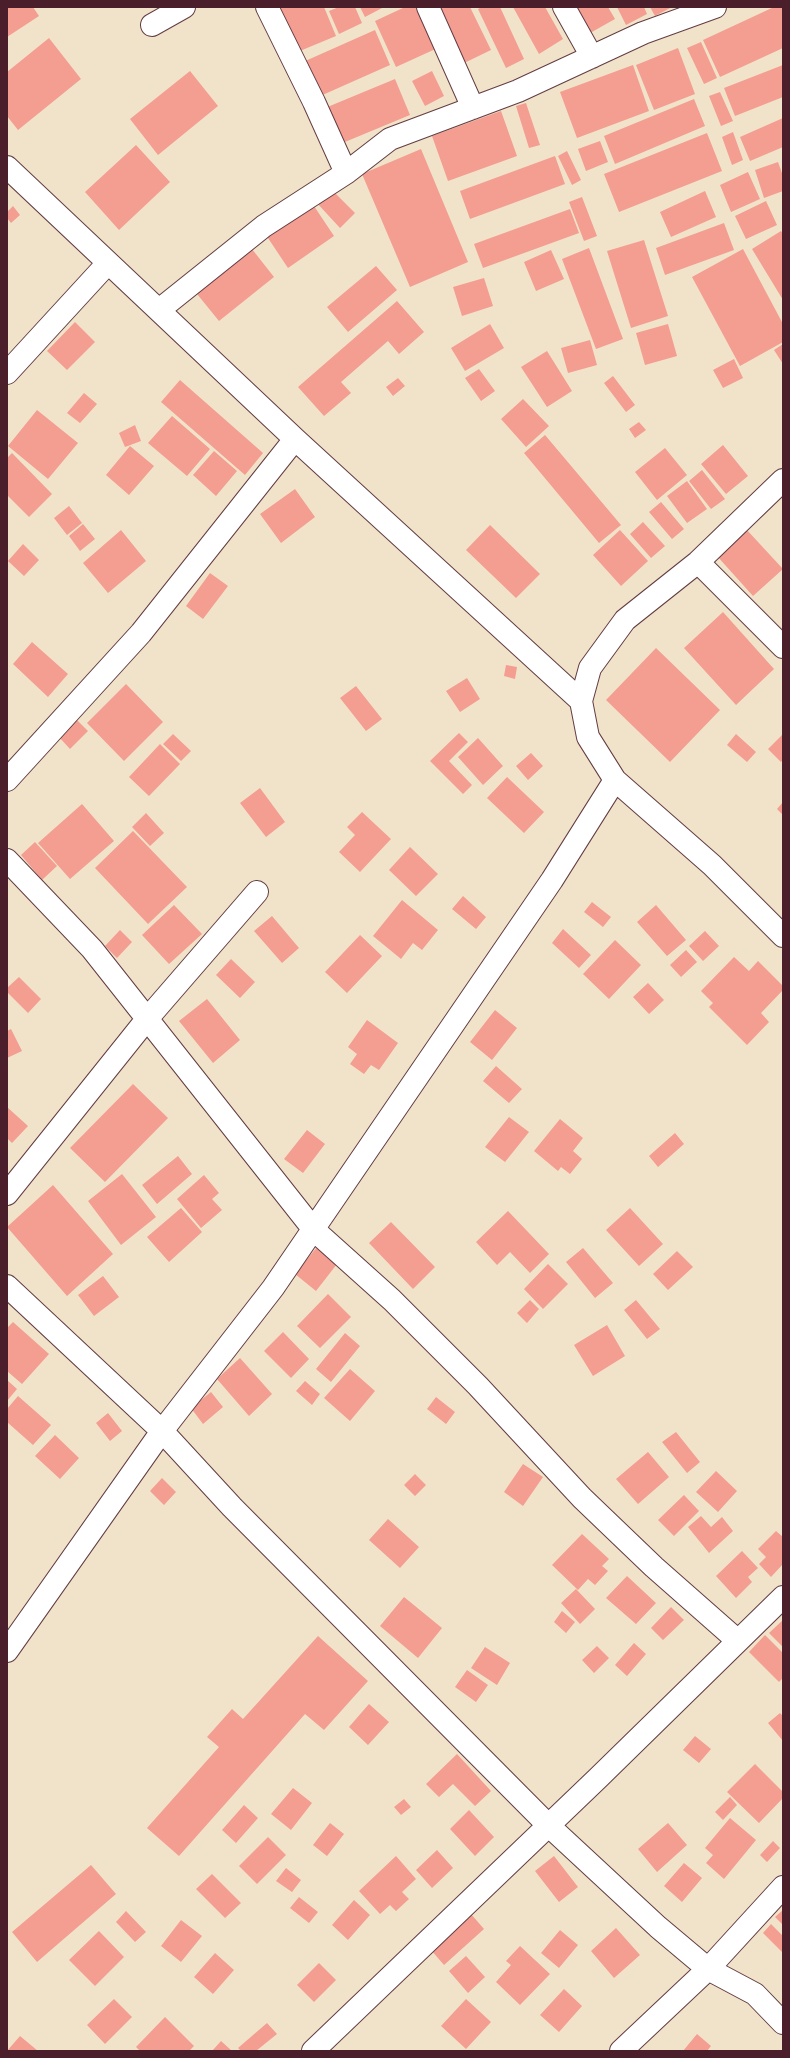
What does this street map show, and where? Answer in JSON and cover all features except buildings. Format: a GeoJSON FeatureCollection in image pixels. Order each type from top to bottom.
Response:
{"type":"FeatureCollection","features":[{"type":"Feature","properties":{"kind":"street"},"geometry":{"type":"LineString","coordinates":[[152,25],[184,7]]}},
{"type":"Feature","properties":{"kind":"street"},"geometry":{"type":"LineString","coordinates":[[267,7],[314,102],[346,173]]}},
{"type":"Feature","properties":{"kind":"street"},"geometry":{"type":"LineString","coordinates":[[428,7],[473,108]]}},
{"type":"Feature","properties":{"kind":"street"},"geometry":{"type":"LineString","coordinates":[[564,7],[592,57]]}},
{"type":"Feature","properties":{"kind":"street"},"geometry":{"type":"LineString","coordinates":[[159,310],[264,226],[346,173],[390,139],[518,91],[642,33],[715,7]]}},
{"type":"Feature","properties":{"kind":"street"},"geometry":{"type":"LineString","coordinates":[[7,167],[295,439],[581,701]]}},
{"type":"Feature","properties":{"kind":"street"},"geometry":{"type":"LineString","coordinates":[[7,373],[108,263]]}},
{"type":"Feature","properties":{"kind":"street"},"geometry":{"type":"LineString","coordinates":[[7,780],[141,633],[295,439]]}},
{"type":"Feature","properties":{"kind":"street"},"geometry":{"type":"LineString","coordinates":[[783,480],[698,562],[625,620],[590,668],[581,701],[588,737],[615,780],[712,865],[783,936]]}},
{"type":"Feature","properties":{"kind":"street"},"geometry":{"type":"LineString","coordinates":[[698,562],[783,647]]}},
{"type":"Feature","properties":{"kind":"street"},"geometry":{"type":"LineString","coordinates":[[7,1651],[162,1431],[273,1288],[314,1230],[552,880],[615,780]]}},
{"type":"Feature","properties":{"kind":"street"},"geometry":{"type":"LineString","coordinates":[[7,860],[92,949],[314,1230],[392,1300],[478,1386],[582,1498],[654,1567],[738,1641]]}},
{"type":"Feature","properties":{"kind":"street"},"geometry":{"type":"LineString","coordinates":[[7,1194],[147,1019],[257,892]]}},
{"type":"Feature","properties":{"kind":"street"},"geometry":{"type":"LineString","coordinates":[[7,1286],[162,1431],[232,1507],[548,1825],[658,1927],[708,1969],[755,1994],[783,2023]]}},
{"type":"Feature","properties":{"kind":"street"},"geometry":{"type":"LineString","coordinates":[[313,2051],[783,1597]]}},
{"type":"Feature","properties":{"kind":"street"},"geometry":{"type":"LineString","coordinates":[[621,2051],[708,1969],[783,1887]]}}]}
